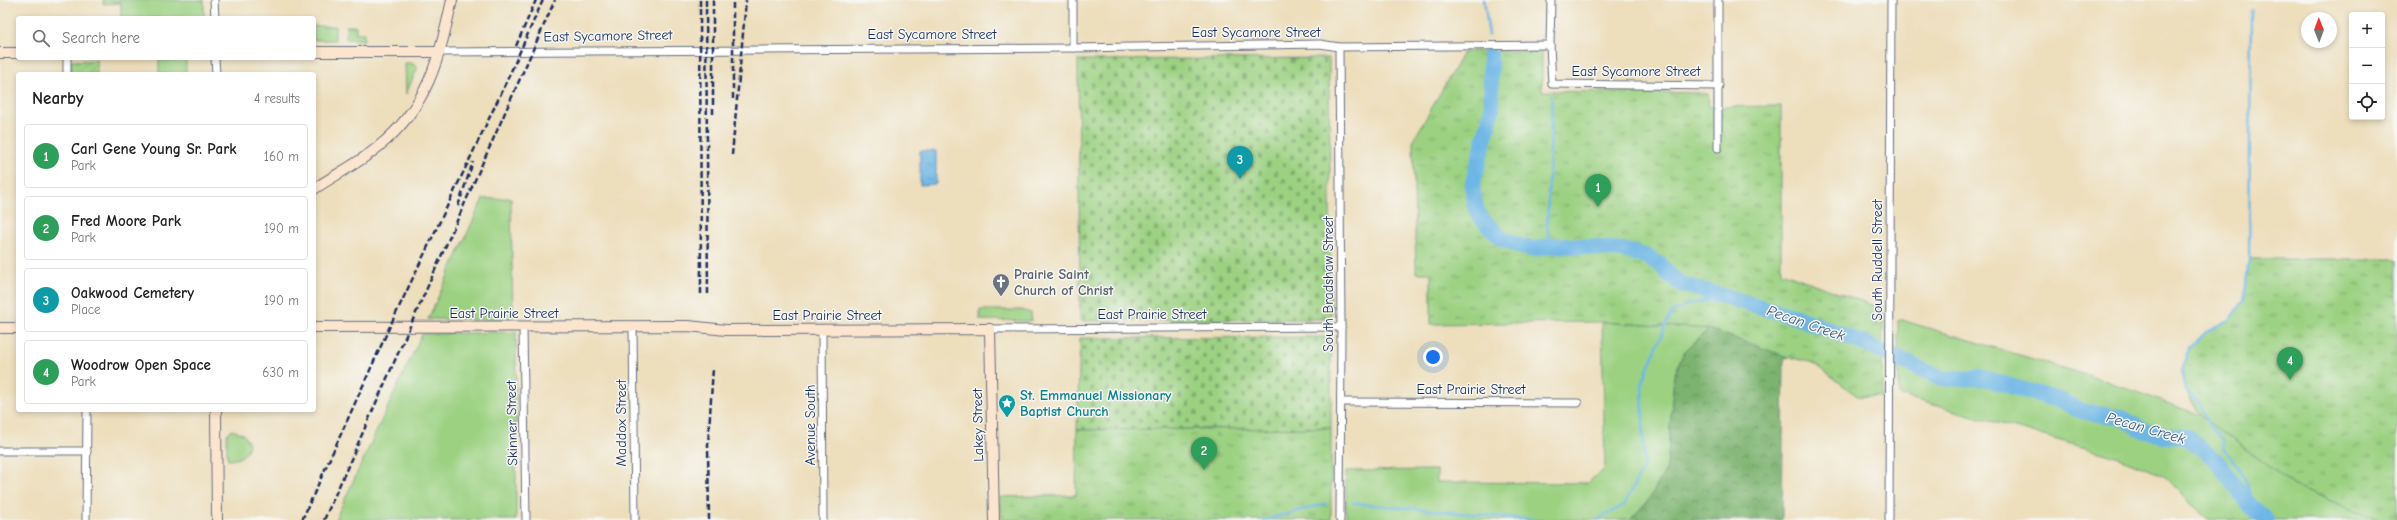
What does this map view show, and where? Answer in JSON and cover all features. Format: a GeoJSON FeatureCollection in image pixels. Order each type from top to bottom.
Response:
{"type":"FeatureCollection","features":[{"type":"Feature","properties":{"kind":"street"},"geometry":{"type":"LineString","coordinates":[[214,0],[215,16]]}},
{"type":"Feature","properties":{"kind":"street"},"geometry":{"type":"LineString","coordinates":[[316,188],[378,148],[399,126],[417,103],[432,76],[440,52],[452,0]]}},
{"type":"Feature","properties":{"kind":"street"},"geometry":{"type":"LineString","coordinates":[[1073,0],[1073,48]]}},
{"type":"Feature","properties":{"kind":"street"},"geometry":{"type":"LineString","coordinates":[[1550,45],[1551,0]]}},
{"type":"Feature","properties":{"kind":"street"},"geometry":{"type":"LineString","coordinates":[[1718,0],[1718,148]]}},
{"type":"Feature","properties":{"kind":"street","name":"South Ruddell Street"},"geometry":{"type":"LineString","coordinates":[[1889,520],[1891,0]]}},
{"type":"Feature","properties":{"kind":"street","name":"East Sycamore Street"},"geometry":{"type":"LineString","coordinates":[[316,52],[1073,48],[1320,44],[1339,47],[1550,45],[1552,84],[1719,86]]}},
{"type":"Feature","properties":{"kind":"street","name":"South Bradshaw Street"},"geometry":{"type":"LineString","coordinates":[[1339,47],[1341,327],[1340,518]]}},
{"type":"Feature","properties":{"kind":"street"},"geometry":{"type":"LineString","coordinates":[[0,53],[16,53]]}},
{"type":"Feature","properties":{"kind":"street"},"geometry":{"type":"LineString","coordinates":[[67,60],[67,72]]}},
{"type":"Feature","properties":{"kind":"street"},"geometry":{"type":"LineString","coordinates":[[215,60],[216,72]]}},
{"type":"Feature","properties":{"kind":"street","name":"Maddox Street"},"geometry":{"type":"LineString","coordinates":[[633,326],[635,520]]}},
{"type":"Feature","properties":{"kind":"street","name":"East Prairie Street"},"geometry":{"type":"LineString","coordinates":[[316,327],[688,326],[726,330],[822,330],[1341,327]]}},
{"type":"Feature","properties":{"kind":"street","name":"Skinner Street"},"geometry":{"type":"LineString","coordinates":[[523,327],[526,520]]}},
{"type":"Feature","properties":{"kind":"street"},"geometry":{"type":"LineString","coordinates":[[0,328],[16,328]]}},
{"type":"Feature","properties":{"kind":"street","name":"Lakey Street"},"geometry":{"type":"LineString","coordinates":[[990,328],[994,520]]}},
{"type":"Feature","properties":{"kind":"street","name":"Avenue South"},"geometry":{"type":"LineString","coordinates":[[822,330],[823,520]]}},
{"type":"Feature","properties":{"kind":"street","name":"East Prairie Street"},"geometry":{"type":"LineString","coordinates":[[1340,402],[1578,403]]}},
{"type":"Feature","properties":{"kind":"street"},"geometry":{"type":"LineString","coordinates":[[86,520],[87,412]]}},
{"type":"Feature","properties":{"kind":"street"},"geometry":{"type":"LineString","coordinates":[[216,412],[217,520]]}},
{"type":"Feature","properties":{"kind":"street"},"geometry":{"type":"LineString","coordinates":[[0,451],[87,451]]}},
{"type":"Feature","properties":{"kind":"green space"},"geometry":{"type":"Polygon","coordinates":[[[103,0],[204,0],[204,16],[121,16],[121,3],[103,4],[103,0]]]}},
{"type":"Feature","properties":{"kind":"green space"},"geometry":{"type":"Polygon","coordinates":[[[316,26],[335,26],[335,40],[316,40],[316,26]]]}},
{"type":"Feature","properties":{"kind":"green space"},"geometry":{"type":"Polygon","coordinates":[[[346,26],[356,26],[356,33],[364,33],[364,40],[346,39],[346,26]]]}},
{"type":"Feature","properties":{"kind":"green space"},"geometry":{"type":"Polygon","coordinates":[[[1464,51],[1542,51],[1542,91],[1708,93],[1709,107],[1781,106],[1781,272],[1883,309],[1882,397],[1857,396],[1814,363],[1788,357],[1709,329],[1602,322],[1431,324],[1431,273],[1416,273],[1413,141],[1464,51]]]}},
{"type":"Feature","properties":{"kind":"green space"},"geometry":{"type":"Polygon","coordinates":[[[1329,58],[1331,319],[1080,321],[1078,60],[1329,58]]]}},
{"type":"Feature","properties":{"kind":"green space"},"geometry":{"type":"Polygon","coordinates":[[[97,60],[97,72],[71,72],[71,61],[97,60]]]}},
{"type":"Feature","properties":{"kind":"green space"},"geometry":{"type":"Polygon","coordinates":[[[159,60],[186,60],[186,72],[159,72],[159,60]]]}},
{"type":"Feature","properties":{"kind":"green space"},"geometry":{"type":"Polygon","coordinates":[[[405,63],[411,63],[418,67],[406,94],[405,63]]]}},
{"type":"Feature","properties":{"kind":"green space"},"geometry":{"type":"Polygon","coordinates":[[[511,198],[513,320],[428,319],[483,199],[511,198]]]}},
{"type":"Feature","properties":{"kind":"green space"},"geometry":{"type":"Polygon","coordinates":[[[2249,259],[2397,259],[2397,520],[2386,520],[2364,515],[2294,485],[2200,415],[2185,390],[2181,370],[2189,349],[2206,332],[2228,321],[2244,301],[2249,259]]]}},
{"type":"Feature","properties":{"kind":"green space"},"geometry":{"type":"Polygon","coordinates":[[[980,310],[1022,310],[1031,313],[1032,321],[980,320],[980,310]]]}},
{"type":"Feature","properties":{"kind":"green space"},"geometry":{"type":"Polygon","coordinates":[[[1898,319],[2104,380],[2200,415],[2294,485],[2364,515],[2386,520],[2209,520],[2189,503],[2164,476],[2117,457],[1899,395],[1898,319]]]}},
{"type":"Feature","properties":{"kind":"green space"},"geometry":{"type":"Polygon","coordinates":[[[1602,322],[1709,329],[1684,352],[1674,376],[1667,468],[1650,498],[1630,520],[1346,520],[1346,471],[1437,470],[1437,482],[1587,483],[1605,469],[1602,322]]]}},
{"type":"Feature","properties":{"kind":"green space"},"geometry":{"type":"Polygon","coordinates":[[[1709,329],[1788,357],[1784,359],[1782,520],[1630,520],[1650,498],[1667,468],[1674,376],[1684,352],[1709,329]]]}},
{"type":"Feature","properties":{"kind":"green space"},"geometry":{"type":"Polygon","coordinates":[[[516,332],[516,520],[335,520],[422,334],[516,332]]]}},
{"type":"Feature","properties":{"kind":"green space"},"geometry":{"type":"Polygon","coordinates":[[[1327,337],[1331,341],[1331,428],[1077,430],[1080,338],[1327,337]]]}},
{"type":"Feature","properties":{"kind":"green space"},"geometry":{"type":"Polygon","coordinates":[[[1331,428],[1331,520],[1002,520],[1000,497],[1076,495],[1077,430],[1331,428]]]}},
{"type":"Feature","properties":{"kind":"green space"},"geometry":{"type":"Polygon","coordinates":[[[232,430],[243,434],[249,443],[247,450],[243,455],[229,460],[227,457],[227,434],[232,430]]]}},
{"type":"Feature","properties":{"kind":"water"},"geometry":{"type":"Polygon","coordinates":[[[920,151],[936,151],[936,184],[920,185],[920,151]]]}},
{"type":"Feature","properties":{"kind":"waterway","name":"Pecan Creek"},"geometry":{"type":"LineString","coordinates":[[1484,0],[1489,35]]}},
{"type":"Feature","properties":{"kind":"waterway"},"geometry":{"type":"LineString","coordinates":[[2251,10],[2249,259],[2244,301],[2228,321],[2206,332],[2189,349],[2181,370],[2185,390],[2201,405],[2209,425],[2223,439],[2224,448],[2247,484],[2253,509]]}},
{"type":"Feature","properties":{"kind":"waterway","name":"Pecan Creek"},"geometry":{"type":"LineString","coordinates":[[1490,55],[1492,110],[1472,186],[1476,209],[1483,220],[1501,238],[1522,247],[1534,249],[1554,245],[1578,246],[1622,250],[1646,256],[1661,265],[1668,274],[1681,284],[1796,317],[1858,341],[1943,379],[1984,378],[2061,401],[2085,412],[2123,418],[2143,430],[2166,436],[2187,437],[2216,460],[2249,505],[2267,520]]}},
{"type":"Feature","properties":{"kind":"waterway"},"geometry":{"type":"LineString","coordinates":[[1552,98],[1547,227],[1550,240],[1554,245]]}},
{"type":"Feature","properties":{"kind":"waterway"},"geometry":{"type":"LineString","coordinates":[[1597,520],[1624,505],[1644,466],[1642,382],[1671,313],[1689,304],[1726,297]]}},
{"type":"Feature","properties":{"kind":"waterway"},"geometry":{"type":"LineString","coordinates":[[1353,503],[1535,520]]}},
{"type":"Feature","properties":{"kind":"waterway"},"geometry":{"type":"LineString","coordinates":[[1264,520],[1325,504]]}},
{"type":"Feature","properties":{"kind":"railway"},"geometry":{"type":"LineString","coordinates":[[516,46],[536,0]]}},
{"type":"Feature","properties":{"kind":"railway"},"geometry":{"type":"LineString","coordinates":[[302,520],[390,326],[505,85],[543,0]]}},
{"type":"Feature","properties":{"kind":"railway"},"geometry":{"type":"LineString","coordinates":[[324,520],[555,0]]}},
{"type":"Feature","properties":{"kind":"railway"},"geometry":{"type":"LineString","coordinates":[[700,0],[701,297]]}},
{"type":"Feature","properties":{"kind":"railway"},"geometry":{"type":"LineString","coordinates":[[706,0],[708,297]]}},
{"type":"Feature","properties":{"kind":"railway"},"geometry":{"type":"LineString","coordinates":[[713,0],[713,116]]}},
{"type":"Feature","properties":{"kind":"railway"},"geometry":{"type":"LineString","coordinates":[[733,0],[733,99]]}},
{"type":"Feature","properties":{"kind":"railway"},"geometry":{"type":"LineString","coordinates":[[732,155],[746,0]]}},
{"type":"Feature","properties":{"kind":"railway"},"geometry":{"type":"LineString","coordinates":[[458,206],[473,162]]}},
{"type":"Feature","properties":{"kind":"railway"},"geometry":{"type":"LineString","coordinates":[[709,520],[708,446],[713,368]]}},
{"type":"Feature","properties":{"kind":"place","name":"Oakwood Cemetery"},"geometry":{"type":"Point","coordinates":[1240,179]}},
{"type":"Feature","properties":{"kind":"place","name":"Carl Gene Young Sr. Park"},"geometry":{"type":"Point","coordinates":[1598,207]}},
{"type":"Feature","properties":{"kind":"place","name":"Prairie Saint Church of Christ"},"geometry":{"type":"Point","coordinates":[1001,297]}},
{"type":"Feature","properties":{"kind":"place","name":"Woodrow Open Space"},"geometry":{"type":"Point","coordinates":[2290,380]}},
{"type":"Feature","properties":{"kind":"place","name":"St. Emmanuel Missionary Baptist Church"},"geometry":{"type":"Point","coordinates":[1007,418]}},
{"type":"Feature","properties":{"kind":"place","name":"Fred Moore Park"},"geometry":{"type":"Point","coordinates":[1204,470]}}]}
